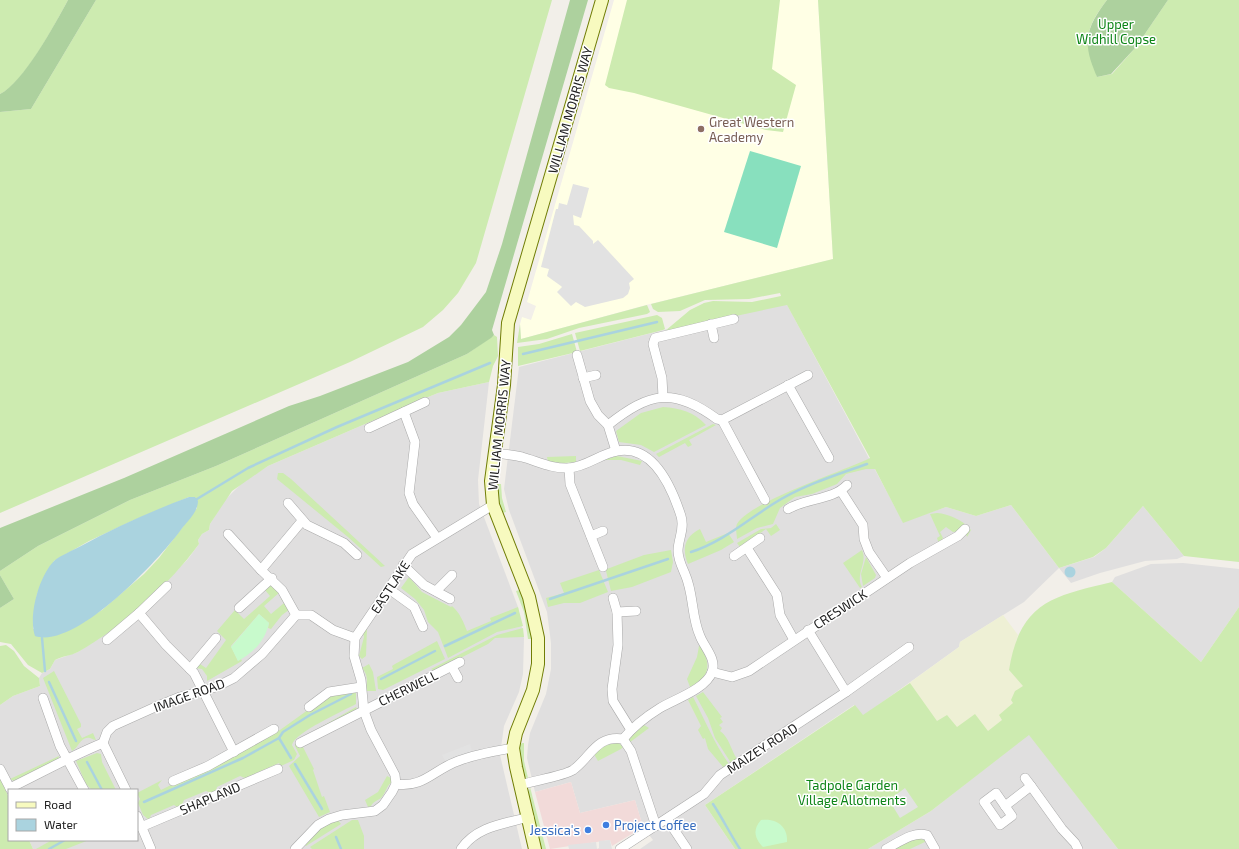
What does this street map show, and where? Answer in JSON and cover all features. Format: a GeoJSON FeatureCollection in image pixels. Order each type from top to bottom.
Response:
{"type":"FeatureCollection","features":[{"type":"Feature","properties":{"kind":"street","name":"WILLIAM MORRIS WAY"},"geometry":{"type":"LineString","coordinates":[[535,849],[513,748],[516,733],[533,690],[538,664],[538,638],[529,597],[493,505],[491,491],[504,385],[508,323],[602,0]]}},
{"type":"Feature","properties":{"kind":"street"},"geometry":{"type":"LineString","coordinates":[[664,397],[662,378],[654,340],[661,335],[734,319]]}},
{"type":"Feature","properties":{"kind":"street"},"geometry":{"type":"LineString","coordinates":[[711,324],[714,338]]}},
{"type":"Feature","properties":{"kind":"street"},"geometry":{"type":"LineString","coordinates":[[577,355],[592,405],[608,425],[616,451]]}},
{"type":"Feature","properties":{"kind":"street"},"geometry":{"type":"LineString","coordinates":[[608,425],[636,405],[664,397],[689,401],[717,419],[722,420],[808,374]]}},
{"type":"Feature","properties":{"kind":"street"},"geometry":{"type":"LineString","coordinates":[[583,378],[596,375]]}},
{"type":"Feature","properties":{"kind":"street"},"geometry":{"type":"LineString","coordinates":[[788,385],[829,458]]}},
{"type":"Feature","properties":{"kind":"street"},"geometry":{"type":"LineString","coordinates":[[369,428],[425,402]]}},
{"type":"Feature","properties":{"kind":"street"},"geometry":{"type":"LineString","coordinates":[[404,412],[415,442],[410,493],[413,504],[437,538]]}},
{"type":"Feature","properties":{"kind":"street"},"geometry":{"type":"LineString","coordinates":[[722,420],[765,500]]}},
{"type":"Feature","properties":{"kind":"street"},"geometry":{"type":"LineString","coordinates":[[495,453],[522,457],[550,466],[569,468],[582,465],[616,451],[636,452],[653,462],[663,475],[678,507],[683,525],[679,543],[679,557],[691,589],[694,614],[700,636],[712,660],[712,672],[704,683],[660,708],[631,730],[623,739]]}},
{"type":"Feature","properties":{"kind":"street"},"geometry":{"type":"LineString","coordinates":[[569,468],[570,484],[603,567]]}},
{"type":"Feature","properties":{"kind":"street"},"geometry":{"type":"LineString","coordinates":[[788,509],[797,504],[844,488],[863,525],[864,539],[869,552],[887,578]]}},
{"type":"Feature","properties":{"kind":"street"},"geometry":{"type":"LineString","coordinates":[[288,503],[302,521],[320,532],[344,543],[357,555]]}},
{"type":"Feature","properties":{"kind":"street","name":"EASTLAKE"},"geometry":{"type":"LineString","coordinates":[[355,638],[389,589],[403,565],[417,550],[493,505]]}},
{"type":"Feature","properties":{"kind":"street"},"geometry":{"type":"LineString","coordinates":[[261,570],[302,521]]}},
{"type":"Feature","properties":{"kind":"street","name":"CRESWICK"},"geometry":{"type":"LineString","coordinates":[[712,672],[728,676],[739,675],[887,578],[958,536],[965,529]]}},
{"type":"Feature","properties":{"kind":"street"},"geometry":{"type":"LineString","coordinates":[[590,536],[603,531]]}},
{"type":"Feature","properties":{"kind":"street"},"geometry":{"type":"LineString","coordinates":[[228,534],[261,570],[272,578],[285,593],[296,615],[311,615],[332,630],[355,638],[354,656],[361,687],[364,710],[371,730],[394,771],[396,784],[384,805],[375,811],[329,819],[318,825],[299,847]]}},
{"type":"Feature","properties":{"kind":"street"},"geometry":{"type":"LineString","coordinates":[[734,556],[760,538]]}},
{"type":"Feature","properties":{"kind":"street"},"geometry":{"type":"LineString","coordinates":[[747,548],[777,595],[782,622],[794,640]]}},
{"type":"Feature","properties":{"kind":"street"},"geometry":{"type":"LineString","coordinates":[[403,565],[424,585],[450,600]]}},
{"type":"Feature","properties":{"kind":"street"},"geometry":{"type":"LineString","coordinates":[[436,591],[452,575]]}},
{"type":"Feature","properties":{"kind":"street"},"geometry":{"type":"LineString","coordinates":[[239,608],[272,578]]}},
{"type":"Feature","properties":{"kind":"street"},"geometry":{"type":"LineString","coordinates":[[107,640],[139,613],[167,586]]}},
{"type":"Feature","properties":{"kind":"street"},"geometry":{"type":"LineString","coordinates":[[389,589],[414,607],[423,627]]}},
{"type":"Feature","properties":{"kind":"street"},"geometry":{"type":"LineString","coordinates":[[613,598],[617,612],[618,645],[612,689],[613,701],[618,712],[631,730]]}},
{"type":"Feature","properties":{"kind":"street"},"geometry":{"type":"LineString","coordinates":[[617,612],[636,611]]}},
{"type":"Feature","properties":{"kind":"street"},"geometry":{"type":"LineString","coordinates":[[139,613],[197,678],[234,752]]}},
{"type":"Feature","properties":{"kind":"street","name":"IMAGE ROAD"},"geometry":{"type":"LineString","coordinates":[[103,743],[107,732],[113,726],[180,697],[228,682],[250,666],[296,615]]}},
{"type":"Feature","properties":{"kind":"street"},"geometry":{"type":"LineString","coordinates":[[808,630],[846,692]]}},
{"type":"Feature","properties":{"kind":"street"},"geometry":{"type":"LineString","coordinates":[[190,669],[216,638]]}},
{"type":"Feature","properties":{"kind":"street","name":"MAIZEY ROAD"},"geometry":{"type":"LineString","coordinates":[[620,849],[704,794],[720,775],[909,650]]}},
{"type":"Feature","properties":{"kind":"street","name":"CHERWELL"},"geometry":{"type":"LineString","coordinates":[[364,710],[456,664],[458,678]]}},
{"type":"Feature","properties":{"kind":"street"},"geometry":{"type":"LineString","coordinates":[[309,707],[329,692],[361,687]]}},
{"type":"Feature","properties":{"kind":"street"},"geometry":{"type":"LineString","coordinates":[[43,698],[54,732],[84,789]]}},
{"type":"Feature","properties":{"kind":"street"},"geometry":{"type":"LineString","coordinates":[[300,743],[364,710]]}},
{"type":"Feature","properties":{"kind":"street"},"geometry":{"type":"LineString","coordinates":[[173,781],[234,752],[274,728]]}},
{"type":"Feature","properties":{"kind":"street"},"geometry":{"type":"LineString","coordinates":[[520,785],[573,770],[588,753],[602,742],[616,738],[623,739],[631,751],[656,826]]}},
{"type":"Feature","properties":{"kind":"street"},"geometry":{"type":"LineString","coordinates":[[0,769],[10,789],[69,760],[78,754],[103,743],[126,789]]}},
{"type":"Feature","properties":{"kind":"street"},"geometry":{"type":"LineString","coordinates":[[396,784],[408,786],[417,784],[456,762],[480,754],[513,748]]}},
{"type":"Feature","properties":{"kind":"street","name":"SHAPLAND"},"geometry":{"type":"LineString","coordinates":[[141,827],[278,769]]}},
{"type":"Feature","properties":{"kind":"street"},"geometry":{"type":"LineString","coordinates":[[1025,778],[1078,849]]}},
{"type":"Feature","properties":{"kind":"street"},"geometry":{"type":"LineString","coordinates":[[1005,806],[1031,786]]}},
{"type":"Feature","properties":{"kind":"street"},"geometry":{"type":"LineString","coordinates":[[461,849],[475,834],[484,829],[529,817]]}},
{"type":"Feature","properties":{"kind":"street"},"geometry":{"type":"LineString","coordinates":[[138,819],[151,849]]}},
{"type":"Feature","properties":{"kind":"street"},"geometry":{"type":"LineString","coordinates":[[667,819],[687,849]]}},
{"type":"Feature","properties":{"kind":"street"},"geometry":{"type":"LineString","coordinates":[[886,849],[911,836],[922,834],[927,835],[935,849]]}},
{"type":"Feature","properties":{"kind":"shaded area","name":"Great Western Academy"},"geometry":{"type":"Polygon","coordinates":[[[614,0],[818,0],[833,259],[646,305],[521,339],[520,324],[522,317],[531,320],[536,306],[527,302],[614,0]]]}},
{"type":"Feature","properties":{"kind":"shaded area"},"geometry":{"type":"Polygon","coordinates":[[[573,184],[589,188],[581,218],[573,215],[574,225],[579,226],[593,241],[593,244],[598,240],[634,279],[629,283],[630,288],[628,294],[623,298],[585,307],[576,302],[571,306],[557,292],[562,287],[547,276],[549,269],[541,267],[556,209],[558,209],[559,203],[567,205],[573,184]]]}},
{"type":"Feature","properties":{"kind":"shaded area"},"geometry":{"type":"Polygon","coordinates":[[[784,299],[903,522],[946,507],[976,516],[1011,505],[1059,568],[1024,602],[960,642],[959,647],[863,716],[854,705],[705,805],[735,849],[640,849],[653,840],[643,827],[635,800],[580,813],[571,782],[535,792],[527,758],[528,745],[530,733],[546,694],[551,669],[551,643],[547,612],[509,510],[504,489],[519,367],[784,299]]]}},
{"type":"Feature","properties":{"kind":"shaded area"},"geometry":{"type":"Polygon","coordinates":[[[489,382],[478,480],[479,504],[518,607],[524,638],[523,674],[519,692],[504,726],[500,755],[522,849],[33,849],[29,841],[138,841],[138,789],[8,789],[8,796],[0,778],[0,705],[13,696],[40,686],[39,678],[42,673],[50,669],[55,660],[78,652],[124,620],[151,597],[188,559],[199,544],[198,540],[202,534],[209,530],[210,524],[225,500],[243,482],[268,466],[438,393],[489,382]]]}},
{"type":"Feature","properties":{"kind":"shaded area"},"geometry":{"type":"Polygon","coordinates":[[[1143,506],[1184,556],[1177,559],[1145,561],[1100,573],[1071,583],[1059,568],[1094,557],[1106,548],[1143,506]]]}},
{"type":"Feature","properties":{"kind":"shaded area"},"geometry":{"type":"Polygon","coordinates":[[[1183,563],[1239,569],[1239,607],[1201,662],[1112,582],[1115,577],[1151,564],[1183,563]]]}},
{"type":"Feature","properties":{"kind":"shaded area"},"geometry":{"type":"Polygon","coordinates":[[[1003,615],[1018,635],[1009,670],[1032,693],[931,811],[887,699],[959,647],[960,642],[1003,615]]]}},
{"type":"Feature","properties":{"kind":"shaded area"},"geometry":{"type":"Polygon","coordinates":[[[1029,734],[1118,849],[868,849],[931,811],[1029,734]]]}},
{"type":"Feature","properties":{"kind":"shaded area"},"geometry":{"type":"Polygon","coordinates":[[[470,744],[472,752],[446,762],[442,755],[470,744]]]}},
{"type":"Feature","properties":{"kind":"shaded area"},"geometry":{"type":"Polygon","coordinates":[[[571,782],[580,813],[635,800],[643,827],[612,846],[610,840],[550,849],[535,792],[571,782]]]}},
{"type":"Feature","properties":{"kind":"shaded area"},"geometry":{"type":"Polygon","coordinates":[[[905,788],[918,807],[900,818],[889,800],[905,788]]]}},
{"type":"Feature","properties":{"kind":"shaded area"},"geometry":{"type":"Polygon","coordinates":[[[610,840],[612,849],[597,849],[599,848],[599,841],[610,840]]]}},
{"type":"Feature","properties":{"kind":"shaded area"},"geometry":{"type":"Polygon","coordinates":[[[596,842],[597,849],[569,849],[568,845],[596,842]]]}},
{"type":"Feature","properties":{"kind":"green space"},"geometry":{"type":"Polygon","coordinates":[[[0,0],[68,0],[29,66],[9,88],[0,94],[0,0]]]}},
{"type":"Feature","properties":{"kind":"green space"},"geometry":{"type":"Polygon","coordinates":[[[68,0],[96,0],[31,109],[0,112],[0,94],[9,88],[28,66],[38,52],[68,0]]]}},
{"type":"Feature","properties":{"kind":"green space"},"geometry":{"type":"Polygon","coordinates":[[[96,0],[552,0],[476,263],[458,293],[443,310],[423,327],[350,362],[0,513],[0,112],[31,109],[96,0]]]}},
{"type":"Feature","properties":{"kind":"green space"},"geometry":{"type":"Polygon","coordinates":[[[570,0],[588,0],[492,330],[494,335],[467,354],[216,466],[130,500],[38,546],[0,571],[0,528],[124,478],[289,406],[320,396],[408,362],[449,337],[461,325],[486,292],[502,244],[570,0]]]}},
{"type":"Feature","properties":{"kind":"green space"},"geometry":{"type":"Polygon","coordinates":[[[627,0],[780,0],[772,69],[796,85],[783,132],[766,130],[634,93],[609,88],[605,85],[627,0]]]}},
{"type":"Feature","properties":{"kind":"green space"},"geometry":{"type":"Polygon","coordinates":[[[818,0],[1107,0],[1093,21],[1089,36],[1089,44],[1097,77],[1112,74],[1136,47],[1168,0],[1239,0],[1239,562],[1184,556],[1143,506],[1106,548],[1093,557],[1059,568],[1011,505],[976,516],[946,507],[903,523],[875,469],[866,469],[846,474],[837,484],[812,494],[795,497],[780,508],[773,524],[757,528],[737,539],[737,524],[745,515],[759,506],[870,458],[787,305],[665,331],[690,310],[704,303],[713,301],[752,302],[781,296],[780,293],[749,299],[705,300],[680,311],[658,312],[653,309],[651,304],[833,259],[818,0]]]}},
{"type":"Feature","properties":{"kind":"green space","name":"Upper Widhill Copse"},"geometry":{"type":"Polygon","coordinates":[[[1107,0],[1168,0],[1136,47],[1111,74],[1097,77],[1089,55],[1088,37],[1094,19],[1107,0]]]}},
{"type":"Feature","properties":{"kind":"green space"},"geometry":{"type":"Polygon","coordinates":[[[750,151],[801,166],[777,248],[724,232],[750,151]]]}},
{"type":"Feature","properties":{"kind":"green space"},"geometry":{"type":"Polygon","coordinates":[[[647,305],[650,312],[647,314],[579,328],[547,339],[517,343],[520,324],[521,339],[647,305]]]}},
{"type":"Feature","properties":{"kind":"green space"},"geometry":{"type":"Polygon","coordinates":[[[657,315],[662,318],[665,329],[663,330],[580,351],[575,333],[657,315]]]}},
{"type":"Feature","properties":{"kind":"green space"},"geometry":{"type":"Polygon","coordinates":[[[572,334],[577,352],[518,366],[518,347],[539,344],[572,334]]]}},
{"type":"Feature","properties":{"kind":"green space"},"geometry":{"type":"Polygon","coordinates":[[[494,335],[497,337],[498,356],[493,366],[489,382],[438,393],[268,466],[232,491],[210,524],[209,530],[202,534],[198,540],[199,544],[174,574],[144,604],[111,631],[78,652],[55,660],[50,669],[42,673],[28,665],[11,644],[0,642],[0,608],[14,599],[0,575],[0,571],[38,546],[130,500],[216,466],[467,354],[494,335]],[[189,497],[132,521],[89,541],[54,561],[37,594],[33,629],[84,621],[102,610],[144,574],[159,558],[197,508],[195,497],[189,497]]]}},
{"type":"Feature","properties":{"kind":"green space"},"geometry":{"type":"Polygon","coordinates":[[[663,407],[675,408],[692,414],[706,425],[654,452],[641,445],[619,442],[616,431],[641,413],[663,407]]]}},
{"type":"Feature","properties":{"kind":"green space"},"geometry":{"type":"Polygon","coordinates":[[[713,424],[716,425],[689,440],[692,445],[688,447],[685,443],[659,457],[656,454],[713,424]]]}},
{"type":"Feature","properties":{"kind":"green space"},"geometry":{"type":"Polygon","coordinates":[[[576,456],[576,462],[564,463],[548,462],[547,457],[576,456]]]}},
{"type":"Feature","properties":{"kind":"green space"},"geometry":{"type":"Polygon","coordinates":[[[617,456],[642,461],[640,465],[621,460],[603,460],[617,456]]]}},
{"type":"Feature","properties":{"kind":"green space"},"geometry":{"type":"Polygon","coordinates":[[[278,473],[283,473],[291,479],[385,566],[381,567],[348,537],[277,479],[278,473]]]}},
{"type":"Feature","properties":{"kind":"green space"},"geometry":{"type":"Polygon","coordinates":[[[497,484],[501,484],[502,498],[506,512],[502,513],[497,501],[497,484]]]}},
{"type":"Feature","properties":{"kind":"green space"},"geometry":{"type":"Polygon","coordinates":[[[937,513],[951,516],[968,526],[971,530],[967,537],[966,534],[969,530],[953,532],[946,527],[940,532],[943,538],[939,544],[937,538],[940,536],[930,514],[937,513]]]}},
{"type":"Feature","properties":{"kind":"green space"},"geometry":{"type":"Polygon","coordinates":[[[776,524],[780,530],[771,536],[766,529],[740,547],[737,543],[761,529],[771,528],[776,524]]]}},
{"type":"Feature","properties":{"kind":"green space"},"geometry":{"type":"Polygon","coordinates":[[[700,529],[706,542],[728,533],[734,542],[721,550],[688,564],[685,553],[686,544],[691,536],[700,529]]]}},
{"type":"Feature","properties":{"kind":"green space"},"geometry":{"type":"Polygon","coordinates":[[[671,550],[673,562],[671,572],[632,587],[611,591],[606,571],[607,569],[644,555],[671,550]]]}},
{"type":"Feature","properties":{"kind":"green space"},"geometry":{"type":"Polygon","coordinates":[[[862,550],[864,559],[860,578],[862,587],[860,588],[843,563],[862,550]]]}},
{"type":"Feature","properties":{"kind":"green space"},"geometry":{"type":"Polygon","coordinates":[[[866,557],[876,575],[875,578],[863,586],[861,574],[866,557]]]}},
{"type":"Feature","properties":{"kind":"green space"},"geometry":{"type":"Polygon","coordinates":[[[599,570],[608,592],[580,603],[564,603],[548,607],[546,598],[564,593],[560,583],[599,570]]]}},
{"type":"Feature","properties":{"kind":"green space"},"geometry":{"type":"Polygon","coordinates":[[[0,575],[14,599],[0,608],[0,575]]]}},
{"type":"Feature","properties":{"kind":"green space"},"geometry":{"type":"Polygon","coordinates":[[[409,577],[422,592],[451,607],[452,606],[459,614],[467,631],[491,621],[490,618],[518,607],[523,626],[497,632],[448,658],[438,632],[428,622],[424,610],[415,599],[401,588],[409,577]]]}},
{"type":"Feature","properties":{"kind":"green space","name":"Tadpole Garden Village Allotments"},"geometry":{"type":"Polygon","coordinates":[[[1112,582],[1201,662],[1239,607],[1239,849],[1118,849],[1029,735],[931,811],[868,849],[735,849],[705,805],[855,705],[863,715],[910,683],[937,721],[947,715],[957,727],[975,714],[988,731],[1002,720],[999,715],[1013,703],[1011,700],[1015,691],[1023,686],[1009,670],[1014,647],[1021,630],[1031,616],[1042,606],[1056,598],[1112,582]]]}},
{"type":"Feature","properties":{"kind":"green space"},"geometry":{"type":"Polygon","coordinates":[[[272,583],[280,592],[264,606],[271,614],[284,603],[281,599],[284,597],[289,610],[282,615],[271,629],[268,628],[269,623],[259,614],[231,646],[238,661],[241,659],[242,661],[207,681],[207,676],[202,669],[195,668],[200,664],[206,668],[226,640],[217,631],[235,610],[244,619],[270,596],[265,590],[272,583]]]}},
{"type":"Feature","properties":{"kind":"green space"},"geometry":{"type":"Polygon","coordinates":[[[516,591],[521,591],[533,637],[531,639],[528,639],[524,612],[516,591]]]}},
{"type":"Feature","properties":{"kind":"green space"},"geometry":{"type":"Polygon","coordinates":[[[259,614],[269,623],[265,635],[254,650],[238,661],[231,647],[259,614]]]}},
{"type":"Feature","properties":{"kind":"green space"},"geometry":{"type":"Polygon","coordinates":[[[367,628],[366,656],[362,659],[359,656],[364,637],[363,633],[367,628]]]}},
{"type":"Feature","properties":{"kind":"green space"},"geometry":{"type":"Polygon","coordinates":[[[523,628],[524,637],[495,638],[488,644],[435,671],[431,669],[497,635],[523,628]]]}},
{"type":"Feature","properties":{"kind":"green space"},"geometry":{"type":"Polygon","coordinates":[[[437,641],[445,659],[383,690],[378,689],[377,677],[393,669],[392,666],[395,664],[437,641]]]}},
{"type":"Feature","properties":{"kind":"green space"},"geometry":{"type":"Polygon","coordinates":[[[6,645],[14,651],[24,666],[39,678],[40,686],[13,696],[0,705],[0,646],[6,645]]]}},
{"type":"Feature","properties":{"kind":"green space"},"geometry":{"type":"Polygon","coordinates":[[[701,645],[706,658],[706,674],[697,683],[690,687],[687,679],[697,657],[699,646],[701,645]]]}},
{"type":"Feature","properties":{"kind":"green space"},"geometry":{"type":"Polygon","coordinates":[[[369,664],[373,672],[376,691],[365,691],[367,679],[362,668],[369,664]]]}},
{"type":"Feature","properties":{"kind":"green space"},"geometry":{"type":"Polygon","coordinates":[[[54,671],[81,724],[81,727],[77,729],[82,738],[93,733],[96,740],[90,738],[84,739],[72,751],[43,678],[54,671]]]}},
{"type":"Feature","properties":{"kind":"green space"},"geometry":{"type":"Polygon","coordinates":[[[356,690],[356,704],[310,729],[295,740],[292,745],[297,754],[294,760],[281,766],[279,763],[245,778],[240,776],[217,787],[216,791],[211,793],[206,791],[184,800],[182,805],[177,807],[174,805],[151,815],[149,820],[143,815],[138,803],[140,799],[138,792],[162,780],[158,785],[161,790],[280,730],[326,697],[356,690]]]}},
{"type":"Feature","properties":{"kind":"green space"},"geometry":{"type":"Polygon","coordinates":[[[703,692],[722,717],[720,718],[723,722],[719,725],[722,728],[720,731],[728,740],[737,759],[731,763],[715,738],[708,718],[696,696],[703,692]]]}},
{"type":"Feature","properties":{"kind":"green space"},"geometry":{"type":"Polygon","coordinates":[[[693,697],[714,740],[729,764],[724,768],[708,749],[705,738],[703,739],[698,730],[701,726],[688,700],[693,697]]]}},
{"type":"Feature","properties":{"kind":"green space"},"geometry":{"type":"Polygon","coordinates":[[[356,707],[358,711],[302,745],[314,769],[313,770],[322,797],[324,796],[330,812],[319,817],[289,766],[300,756],[295,746],[295,742],[356,707]]]}},
{"type":"Feature","properties":{"kind":"green space"},"geometry":{"type":"Polygon","coordinates":[[[644,725],[649,728],[629,743],[629,737],[644,725]]]}},
{"type":"Feature","properties":{"kind":"green space"},"geometry":{"type":"Polygon","coordinates":[[[524,743],[524,761],[528,778],[524,777],[518,754],[519,746],[524,743]]]}},
{"type":"Feature","properties":{"kind":"green space"},"geometry":{"type":"Polygon","coordinates":[[[619,743],[623,747],[621,749],[598,761],[595,753],[606,746],[619,743]]]}},
{"type":"Feature","properties":{"kind":"green space"},"geometry":{"type":"Polygon","coordinates":[[[97,753],[101,754],[102,762],[116,789],[91,789],[86,784],[76,761],[97,753]]]}},
{"type":"Feature","properties":{"kind":"green space"},"geometry":{"type":"Polygon","coordinates":[[[59,756],[58,760],[14,781],[10,779],[59,756]]]}},
{"type":"Feature","properties":{"kind":"green space"},"geometry":{"type":"Polygon","coordinates":[[[387,776],[391,778],[392,782],[388,785],[381,798],[368,807],[365,800],[378,792],[387,776]]]}},
{"type":"Feature","properties":{"kind":"green space"},"geometry":{"type":"Polygon","coordinates":[[[0,778],[8,796],[8,841],[29,841],[33,849],[0,849],[0,778]]]}},
{"type":"Feature","properties":{"kind":"green space"},"geometry":{"type":"Polygon","coordinates":[[[530,787],[546,849],[541,849],[528,794],[530,787]]]}},
{"type":"Feature","properties":{"kind":"green space"},"geometry":{"type":"Polygon","coordinates":[[[338,820],[341,824],[306,846],[305,845],[321,828],[338,820]]]}},
{"type":"Feature","properties":{"kind":"green space"},"geometry":{"type":"Polygon","coordinates":[[[352,820],[358,820],[364,836],[364,849],[312,849],[310,847],[352,820]]]}},
{"type":"Feature","properties":{"kind":"green space"},"geometry":{"type":"Polygon","coordinates":[[[761,820],[772,820],[780,824],[787,836],[787,842],[763,847],[756,838],[756,827],[761,820]]]}},
{"type":"Feature","properties":{"kind":"green space"},"geometry":{"type":"Polygon","coordinates":[[[917,838],[927,841],[910,849],[894,849],[917,838]]]}},
{"type":"Feature","properties":{"kind":"green space"},"geometry":{"type":"Polygon","coordinates":[[[50,841],[86,841],[66,849],[36,849],[50,841]]]}},
{"type":"Feature","properties":{"kind":"water"},"geometry":{"type":"Polygon","coordinates":[[[189,497],[195,497],[198,501],[198,505],[193,515],[156,559],[116,598],[94,616],[72,629],[52,637],[35,636],[33,618],[36,597],[44,576],[54,561],[107,532],[189,497]]]}},
{"type":"Feature","properties":{"kind":"water"},"geometry":{"type":"Polygon","coordinates":[[[1070,566],[1074,568],[1076,572],[1074,576],[1070,578],[1066,576],[1064,572],[1066,568],[1070,566]]]}},
{"type":"Feature","properties":{"kind":"waterway"},"geometry":{"type":"LineString","coordinates":[[523,354],[657,322]]}},
{"type":"Feature","properties":{"kind":"waterway"},"geometry":{"type":"LineString","coordinates":[[197,499],[248,468],[337,427],[490,363]]}},
{"type":"Feature","properties":{"kind":"waterway"},"geometry":{"type":"LineString","coordinates":[[691,552],[713,543],[734,531],[773,504],[795,492],[819,481],[867,464]]}},
{"type":"Feature","properties":{"kind":"waterway"},"geometry":{"type":"LineString","coordinates":[[550,599],[668,559]]}},
{"type":"Feature","properties":{"kind":"waterway"},"geometry":{"type":"LineString","coordinates":[[445,646],[515,613]]}},
{"type":"Feature","properties":{"kind":"waterway"},"geometry":{"type":"LineString","coordinates":[[42,638],[45,671]]}},
{"type":"Feature","properties":{"kind":"waterway"},"geometry":{"type":"LineString","coordinates":[[381,679],[435,651]]}},
{"type":"Feature","properties":{"kind":"waterway"},"geometry":{"type":"LineString","coordinates":[[49,682],[76,741]]}},
{"type":"Feature","properties":{"kind":"waterway"},"geometry":{"type":"LineString","coordinates":[[144,802],[243,758],[279,738],[283,732],[310,715],[351,694]]}},
{"type":"Feature","properties":{"kind":"waterway"},"geometry":{"type":"LineString","coordinates":[[279,738],[291,758]]}},
{"type":"Feature","properties":{"kind":"waterway"},"geometry":{"type":"LineString","coordinates":[[87,762],[101,789]]}},
{"type":"Feature","properties":{"kind":"waterway"},"geometry":{"type":"LineString","coordinates":[[295,764],[322,809]]}},
{"type":"Feature","properties":{"kind":"waterway"},"geometry":{"type":"LineString","coordinates":[[713,804],[740,849]]}},
{"type":"Feature","properties":{"kind":"waterway"},"geometry":{"type":"LineString","coordinates":[[336,837],[341,849]]}},
{"type":"Feature","properties":{"kind":"waterway"},"geometry":{"type":"LineString","coordinates":[[49,849],[63,841]]}},
{"type":"Feature","properties":{"kind":"place","name":"Great Western Academy"},"geometry":{"type":"Point","coordinates":[701,129]}},
{"type":"Feature","properties":{"kind":"place","name":"Project Coffee"},"geometry":{"type":"Point","coordinates":[606,825]}},
{"type":"Feature","properties":{"kind":"place","name":"Jessica's"},"geometry":{"type":"Point","coordinates":[588,830]}}]}
